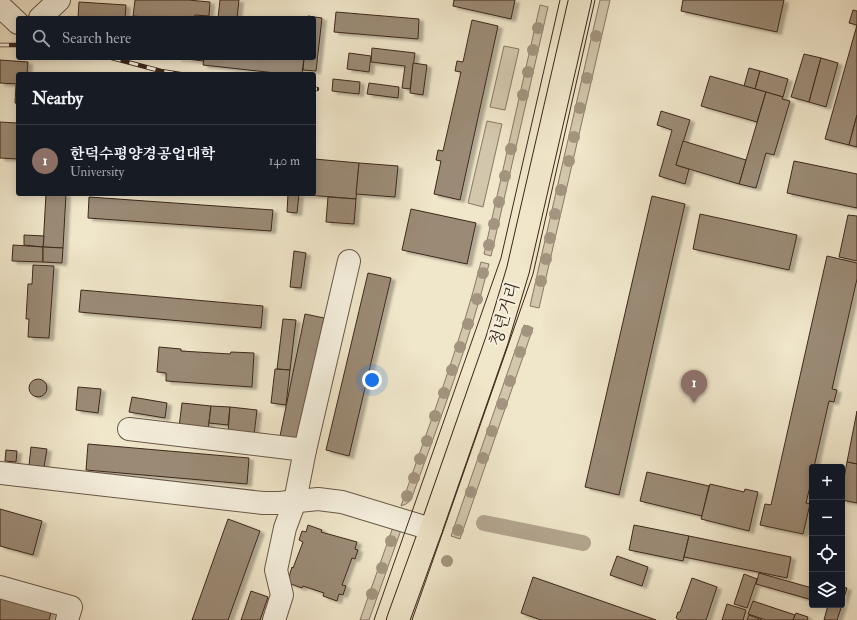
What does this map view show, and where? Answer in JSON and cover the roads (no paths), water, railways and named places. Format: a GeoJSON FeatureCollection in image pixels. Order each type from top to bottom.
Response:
{"type":"FeatureCollection","features":[{"type":"Feature","properties":{"kind":"main road","name":"청년거리"},"geometry":{"type":"LineString","coordinates":[[398,620],[497,340],[518,270],[580,0]]}},
{"type":"Feature","properties":{"kind":"street"},"geometry":{"type":"LineString","coordinates":[[42,16],[58,0]]}},
{"type":"Feature","properties":{"kind":"street"},"geometry":{"type":"LineString","coordinates":[[0,6],[16,21]]}},
{"type":"Feature","properties":{"kind":"street"},"geometry":{"type":"LineString","coordinates":[[0,30],[16,31]]}},
{"type":"Feature","properties":{"kind":"street"},"geometry":{"type":"LineString","coordinates":[[274,620],[282,595],[276,570],[284,528],[295,501],[305,450],[349,261]]}},
{"type":"Feature","properties":{"kind":"street"},"geometry":{"type":"LineString","coordinates":[[129,429],[305,450]]}},
{"type":"Feature","properties":{"kind":"street"},"geometry":{"type":"LineString","coordinates":[[0,473],[263,503],[280,503],[318,499],[342,502],[431,529]]}},
{"type":"Feature","properties":{"kind":"street"},"geometry":{"type":"LineString","coordinates":[[0,587],[71,607],[67,620]]}},
{"type":"Feature","properties":{"kind":"waterway"},"geometry":{"type":"LineString","coordinates":[[484,523],[583,543]]}},
{"type":"Feature","properties":{"kind":"tram line"},"geometry":{"type":"LineString","coordinates":[[374,620],[501,258],[560,0]]}},
{"type":"Feature","properties":{"kind":"tram line"},"geometry":{"type":"LineString","coordinates":[[412,620],[533,274],[595,0]]}},
{"type":"Feature","properties":{"kind":"railway"},"geometry":{"type":"LineString","coordinates":[[0,45],[16,45]]}},
{"type":"Feature","properties":{"kind":"railway"},"geometry":{"type":"LineString","coordinates":[[120,60],[167,72]]}},
{"type":"Feature","properties":{"kind":"place","name":"한덕수평양경공업대학"},"geometry":{"type":"Point","coordinates":[694,403]}}]}
